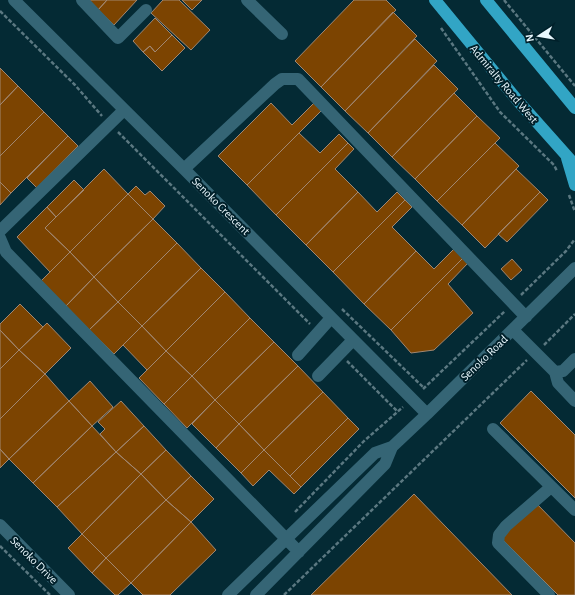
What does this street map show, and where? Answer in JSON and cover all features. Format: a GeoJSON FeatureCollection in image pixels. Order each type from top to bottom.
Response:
{"type":"FeatureCollection","features":[{"type":"Feature","properties":{"kind":"main road","name":"Admiralty Road West"},"geometry":{"type":"LineString","coordinates":[[436,0],[518,101],[575,165]]}},
{"type":"Feature","properties":{"kind":"main road"},"geometry":{"type":"LineString","coordinates":[[486,0],[575,108]]}},
{"type":"Feature","properties":{"kind":"main road"},"geometry":{"type":"LineString","coordinates":[[566,156],[571,189]]}},
{"type":"Feature","properties":{"kind":"street","name":"Senoko Crescent"},"geometry":{"type":"LineString","coordinates":[[14,0],[427,414]]}},
{"type":"Feature","properties":{"kind":"street"},"geometry":{"type":"LineString","coordinates":[[82,0],[118,38],[146,10]]}},
{"type":"Feature","properties":{"kind":"street"},"geometry":{"type":"LineString","coordinates":[[247,0],[282,34]]}},
{"type":"Feature","properties":{"kind":"street"},"geometry":{"type":"LineString","coordinates":[[184,169],[275,84],[282,79],[298,79],[526,316]]}},
{"type":"Feature","properties":{"kind":"street"},"geometry":{"type":"LineString","coordinates":[[0,231],[124,110]]}},
{"type":"Feature","properties":{"kind":"street"},"geometry":{"type":"LineString","coordinates":[[0,238],[6,252],[299,552]]}},
{"type":"Feature","properties":{"kind":"street","name":"Senoko Road"},"geometry":{"type":"LineString","coordinates":[[228,595],[375,453],[392,447],[575,268]]}},
{"type":"Feature","properties":{"kind":"street"},"geometry":{"type":"LineString","coordinates":[[298,355],[331,318]]}},
{"type":"Feature","properties":{"kind":"street"},"geometry":{"type":"LineString","coordinates":[[513,330],[555,372],[558,383],[575,401]]}},
{"type":"Feature","properties":{"kind":"street"},"geometry":{"type":"LineString","coordinates":[[318,376],[353,340]]}},
{"type":"Feature","properties":{"kind":"street"},"geometry":{"type":"LineString","coordinates":[[555,372],[563,371],[575,359]]}},
{"type":"Feature","properties":{"kind":"street"},"geometry":{"type":"LineString","coordinates":[[493,429],[575,510]]}},
{"type":"Feature","properties":{"kind":"street","name":"Senoko Road"},"geometry":{"type":"LineString","coordinates":[[256,595],[385,464],[392,447]]}},
{"type":"Feature","properties":{"kind":"street"},"geometry":{"type":"LineString","coordinates":[[549,595],[498,543],[499,535],[506,526],[552,487]]}},
{"type":"Feature","properties":{"kind":"street","name":"Senoko Drive"},"geometry":{"type":"LineString","coordinates":[[0,525],[68,595]]}},
{"type":"Feature","properties":{"kind":"path"},"geometry":{"type":"LineString","coordinates":[[504,0],[575,86]]}},
{"type":"Feature","properties":{"kind":"path"},"geometry":{"type":"LineString","coordinates":[[0,11],[75,85],[110,124],[318,332]]}},
{"type":"Feature","properties":{"kind":"path"},"geometry":{"type":"LineString","coordinates":[[438,25],[500,112],[554,165],[560,176]]}},
{"type":"Feature","properties":{"kind":"path"},"geometry":{"type":"LineString","coordinates":[[571,189],[575,212]]}},
{"type":"Feature","properties":{"kind":"path"},"geometry":{"type":"LineString","coordinates":[[294,512],[364,441],[412,400],[566,251],[575,239]]}},
{"type":"Feature","properties":{"kind":"path"},"geometry":{"type":"LineString","coordinates":[[284,595],[575,314]]}},
{"type":"Feature","properties":{"kind":"path"},"geometry":{"type":"LineString","coordinates":[[340,354],[398,412]]}},
{"type":"Feature","properties":{"kind":"path"},"geometry":{"type":"LineString","coordinates":[[0,546],[50,595]]}},
{"type":"Feature","properties":{"kind":"building"},"geometry":{"type":"Polygon","coordinates":[[[88,0],[107,0],[98,10],[88,0]]]}},
{"type":"Feature","properties":{"kind":"building"},"geometry":{"type":"Polygon","coordinates":[[[107,0],[137,0],[114,25],[98,10],[107,0]]]}},
{"type":"Feature","properties":{"kind":"building"},"geometry":{"type":"Polygon","coordinates":[[[163,0],[179,0],[210,30],[191,50],[151,13],[163,0]]]}},
{"type":"Feature","properties":{"kind":"building"},"geometry":{"type":"Polygon","coordinates":[[[182,0],[202,0],[192,10],[182,0]]]}},
{"type":"Feature","properties":{"kind":"building"},"geometry":{"type":"Polygon","coordinates":[[[354,0],[386,0],[396,10],[321,87],[295,61],[354,0]]]}},
{"type":"Feature","properties":{"kind":"building"},"geometry":{"type":"Polygon","coordinates":[[[393,12],[417,36],[345,111],[321,87],[393,12]]]}},
{"type":"Feature","properties":{"kind":"building"},"geometry":{"type":"Polygon","coordinates":[[[155,18],[172,35],[155,52],[150,46],[143,52],[133,41],[155,18]]]}},
{"type":"Feature","properties":{"kind":"building"},"geometry":{"type":"Polygon","coordinates":[[[172,35],[185,48],[162,71],[143,52],[150,46],[155,52],[172,35]]]}},
{"type":"Feature","properties":{"kind":"building"},"geometry":{"type":"Polygon","coordinates":[[[415,39],[437,61],[368,133],[345,111],[415,39]]]}},
{"type":"Feature","properties":{"kind":"building"},"geometry":{"type":"Polygon","coordinates":[[[434,65],[458,89],[392,157],[368,133],[434,65]]]}},
{"type":"Feature","properties":{"kind":"building"},"geometry":{"type":"Polygon","coordinates":[[[0,68],[18,86],[0,105],[0,68]]]}},
{"type":"Feature","properties":{"kind":"building"},"geometry":{"type":"Polygon","coordinates":[[[18,86],[44,112],[0,156],[0,105],[18,86]]]}},
{"type":"Feature","properties":{"kind":"building"},"geometry":{"type":"Polygon","coordinates":[[[454,93],[477,116],[415,179],[392,157],[454,93]]]}},
{"type":"Feature","properties":{"kind":"building"},"geometry":{"type":"Polygon","coordinates":[[[317,100],[324,108],[247,185],[218,156],[271,103],[292,125],[317,100]]]}},
{"type":"Feature","properties":{"kind":"building"},"geometry":{"type":"Polygon","coordinates":[[[44,112],[68,136],[11,193],[0,182],[0,156],[44,112]]]}},
{"type":"Feature","properties":{"kind":"building"},"geometry":{"type":"Polygon","coordinates":[[[477,116],[500,138],[437,201],[415,179],[477,116]]]}},
{"type":"Feature","properties":{"kind":"building"},"geometry":{"type":"Polygon","coordinates":[[[299,133],[320,153],[339,134],[348,143],[276,215],[247,185],[299,133]]]}},
{"type":"Feature","properties":{"kind":"building"},"geometry":{"type":"Polygon","coordinates":[[[68,136],[78,146],[37,188],[27,178],[68,136]]]}},
{"type":"Feature","properties":{"kind":"building"},"geometry":{"type":"Polygon","coordinates":[[[348,143],[354,149],[335,169],[358,192],[306,245],[276,215],[348,143]]]}},
{"type":"Feature","properties":{"kind":"building"},"geometry":{"type":"Polygon","coordinates":[[[495,143],[519,166],[462,225],[437,201],[495,143]]]}},
{"type":"Feature","properties":{"kind":"building"},"geometry":{"type":"Polygon","coordinates":[[[104,169],[128,194],[70,252],[45,228],[104,169]]]}},
{"type":"Feature","properties":{"kind":"building"},"geometry":{"type":"Polygon","coordinates":[[[516,169],[540,192],[485,248],[462,225],[516,169]]]}},
{"type":"Feature","properties":{"kind":"building"},"geometry":{"type":"Polygon","coordinates":[[[74,180],[84,190],[56,217],[47,207],[74,180]]]}},
{"type":"Feature","properties":{"kind":"building"},"geometry":{"type":"Polygon","coordinates":[[[0,182],[11,193],[0,205],[0,182]]]}},
{"type":"Feature","properties":{"kind":"building"},"geometry":{"type":"Polygon","coordinates":[[[136,186],[145,195],[150,191],[165,206],[153,219],[128,194],[136,186]]]}},
{"type":"Feature","properties":{"kind":"building"},"geometry":{"type":"Polygon","coordinates":[[[358,192],[377,212],[397,192],[405,200],[333,272],[306,245],[358,192]]]}},
{"type":"Feature","properties":{"kind":"building"},"geometry":{"type":"Polygon","coordinates":[[[540,192],[548,200],[507,242],[498,234],[540,192]]]}},
{"type":"Feature","properties":{"kind":"building"},"geometry":{"type":"Polygon","coordinates":[[[128,194],[153,219],[94,277],[70,252],[128,194]]]}},
{"type":"Feature","properties":{"kind":"building"},"geometry":{"type":"Polygon","coordinates":[[[405,200],[412,207],[392,227],[416,251],[364,304],[333,272],[405,200]]]}},
{"type":"Feature","properties":{"kind":"building"},"geometry":{"type":"Polygon","coordinates":[[[47,207],[56,217],[45,228],[70,252],[50,272],[17,237],[47,207]]]}},
{"type":"Feature","properties":{"kind":"building"},"geometry":{"type":"Polygon","coordinates":[[[153,219],[177,243],[118,302],[94,277],[153,219]]]}},
{"type":"Feature","properties":{"kind":"building"},"geometry":{"type":"Polygon","coordinates":[[[177,243],[201,268],[142,326],[118,302],[177,243]]]}},
{"type":"Feature","properties":{"kind":"building"},"geometry":{"type":"Polygon","coordinates":[[[454,249],[463,258],[391,330],[364,304],[416,251],[434,269],[454,249]]]}},
{"type":"Feature","properties":{"kind":"building"},"geometry":{"type":"Polygon","coordinates":[[[70,252],[94,277],[66,306],[41,281],[70,252]]]}},
{"type":"Feature","properties":{"kind":"building"},"geometry":{"type":"Polygon","coordinates":[[[463,258],[468,263],[448,284],[473,313],[434,350],[411,353],[391,330],[463,258]]]}},
{"type":"Feature","properties":{"kind":"building"},"geometry":{"type":"Polygon","coordinates":[[[512,259],[522,270],[511,280],[501,269],[512,259]]]}},
{"type":"Feature","properties":{"kind":"building"},"geometry":{"type":"Polygon","coordinates":[[[201,268],[225,292],[166,351],[142,326],[201,268]]]}},
{"type":"Feature","properties":{"kind":"building"},"geometry":{"type":"Polygon","coordinates":[[[94,277],[118,302],[89,330],[66,306],[94,277]]]}},
{"type":"Feature","properties":{"kind":"building"},"geometry":{"type":"Polygon","coordinates":[[[225,292],[250,318],[192,376],[166,351],[225,292]]]}},
{"type":"Feature","properties":{"kind":"building"},"geometry":{"type":"Polygon","coordinates":[[[118,302],[142,326],[114,354],[89,330],[118,302]]]}},
{"type":"Feature","properties":{"kind":"building"},"geometry":{"type":"Polygon","coordinates":[[[20,304],[43,327],[19,350],[0,330],[0,324],[20,304]]]}},
{"type":"Feature","properties":{"kind":"building"},"geometry":{"type":"Polygon","coordinates":[[[250,318],[274,342],[215,400],[192,376],[250,318]]]}},
{"type":"Feature","properties":{"kind":"building"},"geometry":{"type":"Polygon","coordinates":[[[47,323],[71,348],[45,374],[19,350],[47,323]]]}},
{"type":"Feature","properties":{"kind":"building"},"geometry":{"type":"Polygon","coordinates":[[[142,326],[166,351],[147,370],[123,345],[142,326]]]}},
{"type":"Feature","properties":{"kind":"building"},"geometry":{"type":"Polygon","coordinates":[[[0,330],[19,350],[0,369],[0,330]]]}},
{"type":"Feature","properties":{"kind":"building"},"geometry":{"type":"Polygon","coordinates":[[[274,342],[298,366],[239,424],[215,400],[274,342]]]}},
{"type":"Feature","properties":{"kind":"building"},"geometry":{"type":"Polygon","coordinates":[[[19,350],[45,374],[0,419],[0,369],[19,350]]]}},
{"type":"Feature","properties":{"kind":"building"},"geometry":{"type":"Polygon","coordinates":[[[166,351],[192,376],[164,404],[139,378],[166,351]]]}},
{"type":"Feature","properties":{"kind":"building"},"geometry":{"type":"Polygon","coordinates":[[[298,366],[323,392],[264,450],[239,424],[298,366]]]}},
{"type":"Feature","properties":{"kind":"building"},"geometry":{"type":"Polygon","coordinates":[[[45,374],[69,401],[9,459],[0,449],[0,419],[45,374]]]}},
{"type":"Feature","properties":{"kind":"building"},"geometry":{"type":"Polygon","coordinates":[[[192,376],[215,400],[187,428],[164,404],[192,376]]]}},
{"type":"Feature","properties":{"kind":"building"},"geometry":{"type":"Polygon","coordinates":[[[90,381],[113,407],[92,426],[69,401],[90,381]]]}},
{"type":"Feature","properties":{"kind":"building"},"geometry":{"type":"Polygon","coordinates":[[[531,391],[575,435],[575,498],[500,423],[531,391]]]}},
{"type":"Feature","properties":{"kind":"building"},"geometry":{"type":"Polygon","coordinates":[[[323,392],[348,418],[290,476],[264,450],[323,392]]]}},
{"type":"Feature","properties":{"kind":"building"},"geometry":{"type":"Polygon","coordinates":[[[215,400],[239,424],[216,448],[192,424],[215,400]]]}},
{"type":"Feature","properties":{"kind":"building"},"geometry":{"type":"Polygon","coordinates":[[[69,401],[92,426],[33,483],[9,459],[69,401]]]}},
{"type":"Feature","properties":{"kind":"building"},"geometry":{"type":"Polygon","coordinates":[[[121,401],[144,426],[116,452],[100,434],[105,429],[98,422],[121,401]]]}},
{"type":"Feature","properties":{"kind":"building"},"geometry":{"type":"Polygon","coordinates":[[[348,418],[359,429],[301,487],[290,476],[348,418]]]}},
{"type":"Feature","properties":{"kind":"building"},"geometry":{"type":"Polygon","coordinates":[[[239,424],[264,450],[241,473],[216,448],[239,424]]]}},
{"type":"Feature","properties":{"kind":"building"},"geometry":{"type":"Polygon","coordinates":[[[92,426],[116,452],[57,507],[33,483],[92,426]]]}},
{"type":"Feature","properties":{"kind":"building"},"geometry":{"type":"Polygon","coordinates":[[[144,426],[166,450],[141,474],[116,452],[144,426]]]}},
{"type":"Feature","properties":{"kind":"building"},"geometry":{"type":"Polygon","coordinates":[[[0,449],[9,459],[0,468],[0,449]]]}},
{"type":"Feature","properties":{"kind":"building"},"geometry":{"type":"Polygon","coordinates":[[[166,450],[191,476],[166,500],[141,474],[166,450]]]}},
{"type":"Feature","properties":{"kind":"building"},"geometry":{"type":"Polygon","coordinates":[[[264,450],[301,487],[294,494],[269,470],[253,486],[241,473],[264,450]]]}},
{"type":"Feature","properties":{"kind":"building"},"geometry":{"type":"Polygon","coordinates":[[[116,452],[141,474],[82,534],[57,507],[116,452]]]}},
{"type":"Feature","properties":{"kind":"building"},"geometry":{"type":"Polygon","coordinates":[[[141,474],[166,500],[106,558],[82,534],[141,474]]]}},
{"type":"Feature","properties":{"kind":"building"},"geometry":{"type":"Polygon","coordinates":[[[191,476],[214,499],[191,522],[166,500],[191,476]]]}},
{"type":"Feature","properties":{"kind":"building"},"geometry":{"type":"Polygon","coordinates":[[[414,494],[512,595],[311,595],[414,494]]]}},
{"type":"Feature","properties":{"kind":"building"},"geometry":{"type":"Polygon","coordinates":[[[166,500],[191,522],[131,583],[106,558],[166,500]]]}},
{"type":"Feature","properties":{"kind":"building"},"geometry":{"type":"Polygon","coordinates":[[[535,502],[575,543],[575,595],[558,595],[500,537],[535,502]]]}},
{"type":"Feature","properties":{"kind":"building"},"geometry":{"type":"Polygon","coordinates":[[[191,522],[216,550],[170,595],[143,595],[131,583],[191,522]]]}},
{"type":"Feature","properties":{"kind":"building"},"geometry":{"type":"Polygon","coordinates":[[[82,534],[106,558],[92,573],[68,548],[82,534]]]}},
{"type":"Feature","properties":{"kind":"building"},"geometry":{"type":"Polygon","coordinates":[[[106,558],[131,583],[118,595],[115,595],[92,573],[106,558]]]}}]}
